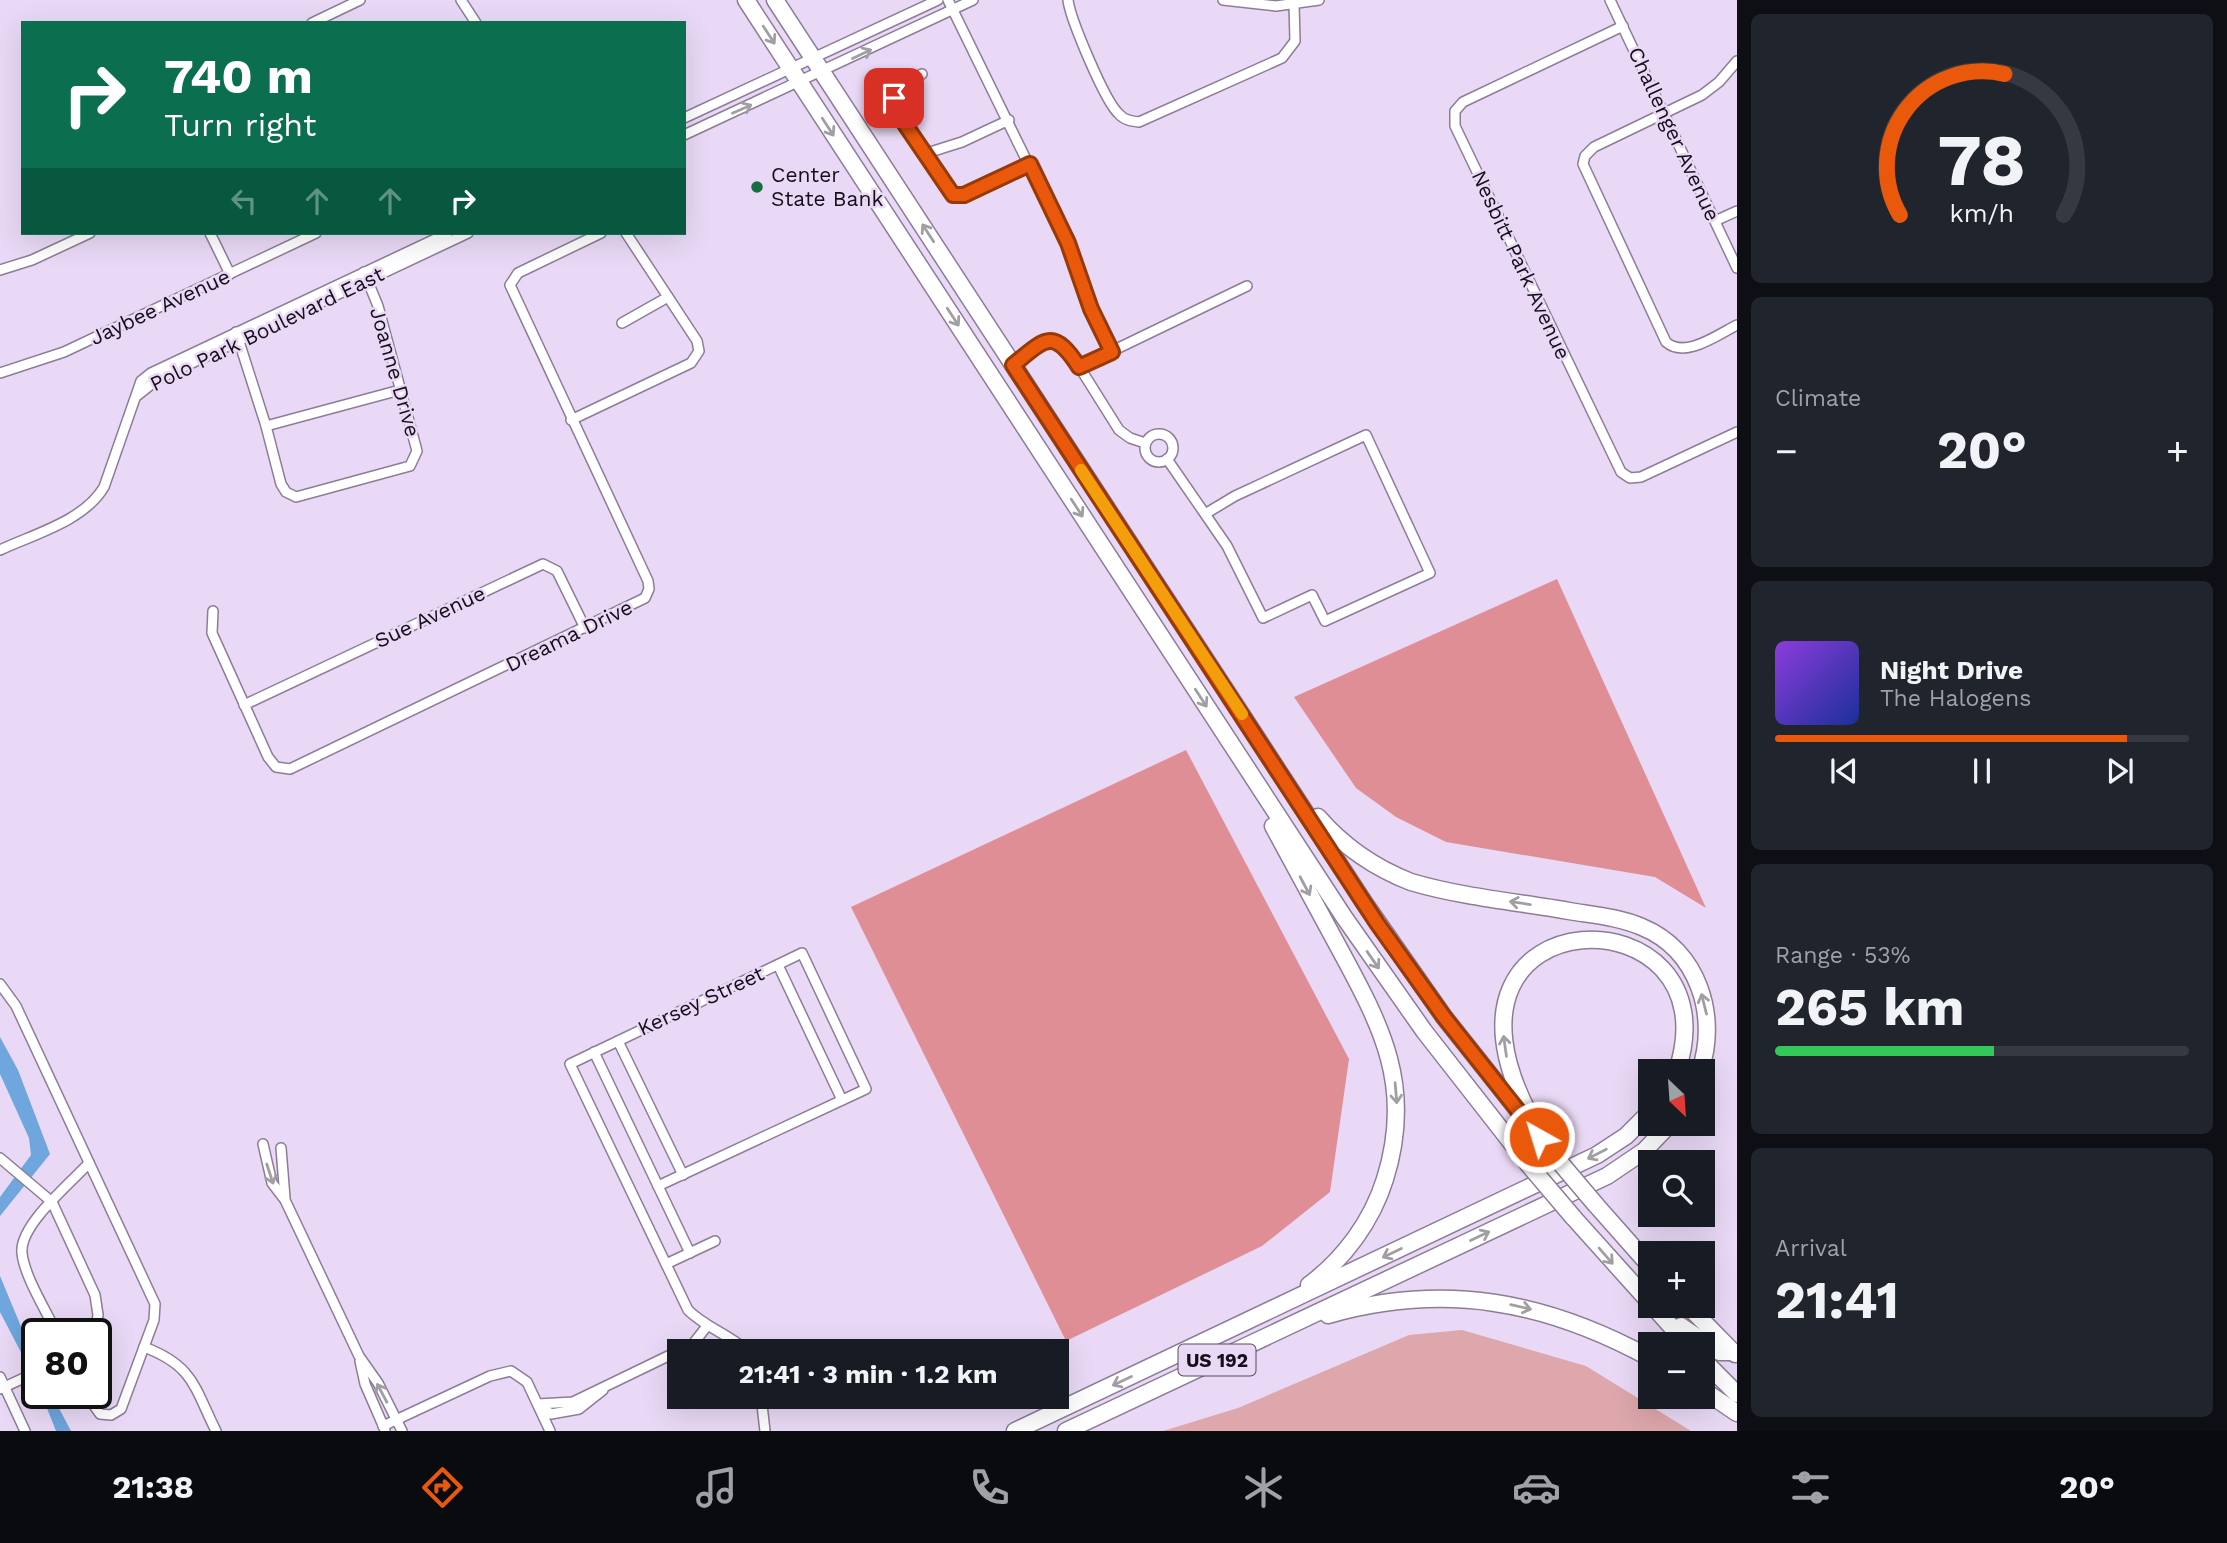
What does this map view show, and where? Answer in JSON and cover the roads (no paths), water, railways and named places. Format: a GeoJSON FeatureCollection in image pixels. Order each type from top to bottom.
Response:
{"type":"FeatureCollection","features":[{"type":"Feature","properties":{"kind":"highway"},"geometry":{"type":"LineString","coordinates":[[746,0],[1227,739],[1395,991],[1528,1164],[1638,1290]]}},
{"type":"Feature","properties":{"kind":"highway"},"geometry":{"type":"LineString","coordinates":[[775,0],[1416,978],[1552,1153],[1638,1252]]}},
{"type":"Feature","properties":{"kind":"highway"},"geometry":{"type":"LineString","coordinates":[[1233,701],[1327,828],[1353,851],[1382,870],[1438,889],[1627,922],[1644,928],[1667,942],[1692,971],[1704,999],[1708,1033],[1703,1059]]}},
{"type":"Feature","properties":{"kind":"highway"},"geometry":{"type":"LineString","coordinates":[[1227,739],[1377,1020],[1392,1064],[1397,1099],[1396,1133],[1388,1168],[1376,1204],[1357,1236],[1336,1262],[1311,1284],[1243,1324]]}},
{"type":"Feature","properties":{"kind":"highway"},"geometry":{"type":"LineString","coordinates":[[1552,1153],[1516,1086],[1504,1040],[1505,1012],[1515,985],[1542,954],[1568,942],[1598,938],[1624,942],[1653,959],[1674,982],[1685,1011],[1685,1044],[1681,1059]]}},
{"type":"Feature","properties":{"kind":"highway"},"geometry":{"type":"LineString","coordinates":[[1243,1324],[1597,1155],[1626,1136],[1638,1124]]}},
{"type":"Feature","properties":{"kind":"highway"},"geometry":{"type":"LineString","coordinates":[[1285,1328],[1607,1176],[1644,1151],[1658,1136]]}},
{"type":"Feature","properties":{"kind":"highway"},"geometry":{"type":"LineString","coordinates":[[1285,1328],[1376,1303],[1463,1298],[1545,1313],[1589,1328],[1638,1353]]}},
{"type":"Feature","properties":{"kind":"highway"},"geometry":{"type":"LineString","coordinates":[[1663,1318],[1676,1332]]}},
{"type":"Feature","properties":{"kind":"highway"},"geometry":{"type":"LineString","coordinates":[[1670,1318],[1718,1352],[1736,1351]]}},
{"type":"Feature","properties":{"kind":"highway"},"geometry":{"type":"LineString","coordinates":[[1701,1318],[1736,1351]]}},
{"type":"Feature","properties":{"kind":"highway","name":"US 192"},"geometry":{"type":"LineString","coordinates":[[1025,1430],[1073,1404],[1243,1324]]}},
{"type":"Feature","properties":{"kind":"highway","name":"US 192"},"geometry":{"type":"LineString","coordinates":[[1066,1431],[1285,1328]]}},
{"type":"Feature","properties":{"kind":"highway"},"geometry":{"type":"LineString","coordinates":[[1715,1372],[1737,1394]]}},
{"type":"Feature","properties":{"kind":"highway"},"geometry":{"type":"LineString","coordinates":[[1715,1398],[1737,1413]]}},
{"type":"Feature","properties":{"kind":"street"},"geometry":{"type":"LineString","coordinates":[[323,20],[360,0]]}},
{"type":"Feature","properties":{"kind":"street"},"geometry":{"type":"LineString","coordinates":[[461,0],[475,21]]}},
{"type":"Feature","properties":{"kind":"street"},"geometry":{"type":"LineString","coordinates":[[686,117],[818,66],[884,26],[938,0]]}},
{"type":"Feature","properties":{"kind":"street"},"geometry":{"type":"LineString","coordinates":[[948,0],[1068,243],[1091,309],[1112,352]]}},
{"type":"Feature","properties":{"kind":"street"},"geometry":{"type":"LineString","coordinates":[[686,134],[796,76],[891,39],[973,0]]}},
{"type":"Feature","properties":{"kind":"street"},"geometry":{"type":"LineString","coordinates":[[1068,0],[1072,19],[1114,108],[1126,120],[1139,122],[1282,58],[1293,46],[1296,36],[1294,5]]}},
{"type":"Feature","properties":{"kind":"street"},"geometry":{"type":"LineString","coordinates":[[1223,0],[1294,5],[1319,0]]}},
{"type":"Feature","properties":{"kind":"street","name":"Challenger Avenue"},"geometry":{"type":"LineString","coordinates":[[1610,0],[1737,268]]}},
{"type":"Feature","properties":{"kind":"street"},"geometry":{"type":"LineString","coordinates":[[884,26],[891,39]]}},
{"type":"Feature","properties":{"kind":"street","name":"Nesbitt Park Avenue"},"geometry":{"type":"LineString","coordinates":[[1623,26],[1463,102],[1455,111],[1454,122],[1621,472],[1630,478],[1642,477],[1737,432]]}},
{"type":"Feature","properties":{"kind":"street"},"geometry":{"type":"LineString","coordinates":[[1737,61],[1714,87],[1590,149],[1583,160],[1584,171],[1666,342],[1674,348],[1685,349],[1737,326]]}},
{"type":"Feature","properties":{"kind":"street"},"geometry":{"type":"LineString","coordinates":[[922,74],[898,87],[894,102],[950,193],[956,197],[1030,164]]}},
{"type":"Feature","properties":{"kind":"street"},"geometry":{"type":"LineString","coordinates":[[924,154],[962,142],[1009,120]]}},
{"type":"Feature","properties":{"kind":"street"},"geometry":{"type":"LineString","coordinates":[[1715,221],[1737,211]]}},
{"type":"Feature","properties":{"kind":"street"},"geometry":{"type":"LineString","coordinates":[[0,270],[32,260],[86,235]]}},
{"type":"Feature","properties":{"kind":"street"},"geometry":{"type":"LineString","coordinates":[[211,235],[230,274]]}},
{"type":"Feature","properties":{"kind":"street","name":"Jaybee Avenue"},"geometry":{"type":"LineString","coordinates":[[0,373],[64,352],[312,235]]}},
{"type":"Feature","properties":{"kind":"street","name":"Polo Park Boulevard East"},"geometry":{"type":"LineString","coordinates":[[366,276],[444,235]]}},
{"type":"Feature","properties":{"kind":"street","name":"Polo Park Boulevard East"},"geometry":{"type":"LineString","coordinates":[[0,550],[78,513],[95,500],[104,487],[141,380],[151,373],[463,235]]}},
{"type":"Feature","properties":{"kind":"street","name":"Dreama Drive"},"geometry":{"type":"LineString","coordinates":[[213,611],[212,633],[272,763],[290,769],[645,598],[649,589],[510,285],[518,273],[597,235]]}},
{"type":"Feature","properties":{"kind":"street"},"geometry":{"type":"LineString","coordinates":[[571,420],[691,363],[699,351],[697,341],[627,235]]}},
{"type":"Feature","properties":{"kind":"street","name":"Joanne Drive"},"geometry":{"type":"LineString","coordinates":[[238,336],[281,484],[293,496],[405,469],[414,462],[417,452],[378,306],[366,276]]}},
{"type":"Feature","properties":{"kind":"street"},"geometry":{"type":"LineString","coordinates":[[1079,367],[1247,286]]}},
{"type":"Feature","properties":{"kind":"street"},"geometry":{"type":"LineString","coordinates":[[622,323],[668,297]]}},
{"type":"Feature","properties":{"kind":"street"},"geometry":{"type":"LineString","coordinates":[[1013,365],[1047,339],[1057,340],[1079,367],[1119,430],[1130,438],[1145,443]]}},
{"type":"Feature","properties":{"kind":"street"},"geometry":{"type":"LineString","coordinates":[[266,426],[400,390]]}},
{"type":"Feature","properties":{"kind":"street"},"geometry":{"type":"LineString","coordinates":[[1151,435],[1166,435],[1173,446],[1167,459],[1159,462],[1150,459],[1145,452],[1145,443],[1151,435]]}},
{"type":"Feature","properties":{"kind":"street"},"geometry":{"type":"LineString","coordinates":[[1167,459],[1227,546],[1263,618],[1312,595],[1325,621],[1430,573],[1366,435],[1235,496],[1205,514]]}},
{"type":"Feature","properties":{"kind":"street","name":"Sue Avenue"},"geometry":{"type":"LineString","coordinates":[[244,705],[543,564],[557,571],[585,628]]}},
{"type":"Feature","properties":{"kind":"street","name":"Kersey Street"},"geometry":{"type":"LineString","coordinates":[[658,1186],[866,1089],[802,953],[570,1064],[688,1310],[707,1326],[733,1339]]}},
{"type":"Feature","properties":{"kind":"street"},"geometry":{"type":"LineString","coordinates":[[778,965],[842,1100]]}},
{"type":"Feature","properties":{"kind":"street"},"geometry":{"type":"LineString","coordinates":[[0,984],[16,1006],[153,1299],[155,1315],[125,1402],[118,1412],[100,1414],[93,1409]]}},
{"type":"Feature","properties":{"kind":"street"},"geometry":{"type":"LineString","coordinates":[[618,1041],[684,1175]]}},
{"type":"Feature","properties":{"kind":"street"},"geometry":{"type":"LineString","coordinates":[[594,1052],[690,1253]]}},
{"type":"Feature","properties":{"kind":"street"},"geometry":{"type":"LineString","coordinates":[[264,1144],[272,1183],[285,1200],[359,1356],[402,1431]]}},
{"type":"Feature","properties":{"kind":"street"},"geometry":{"type":"LineString","coordinates":[[281,1148],[285,1200]]}},
{"type":"Feature","properties":{"kind":"street"},"geometry":{"type":"LineString","coordinates":[[0,1158],[52,1202],[95,1295],[98,1318]]}},
{"type":"Feature","properties":{"kind":"street"},"geometry":{"type":"LineString","coordinates":[[50,1318],[22,1251],[27,1231],[89,1163]]}},
{"type":"Feature","properties":{"kind":"street"},"geometry":{"type":"LineString","coordinates":[[666,1264],[715,1241]]}},
{"type":"Feature","properties":{"kind":"street"},"geometry":{"type":"LineString","coordinates":[[538,1404],[573,1402],[692,1343],[707,1326]]}},
{"type":"Feature","properties":{"kind":"street"},"geometry":{"type":"LineString","coordinates":[[144,1348],[173,1359],[182,1367],[216,1431]]}},
{"type":"Feature","properties":{"kind":"street"},"geometry":{"type":"LineString","coordinates":[[359,1356],[365,1384],[385,1429],[396,1420],[503,1372],[511,1371],[520,1376],[538,1404],[550,1431]]}},
{"type":"Feature","properties":{"kind":"street"},"geometry":{"type":"LineString","coordinates":[[0,1377],[2,1388],[25,1431]]}},
{"type":"Feature","properties":{"kind":"street"},"geometry":{"type":"LineString","coordinates":[[2,1388],[21,1379]]}},
{"type":"Feature","properties":{"kind":"street"},"geometry":{"type":"LineString","coordinates":[[762,1409],[765,1431]]}},
{"type":"Feature","properties":{"kind":"water"},"geometry":{"type":"Polygon","coordinates":[[[0,1037],[18,1070],[50,1154],[0,1216],[0,1197],[31,1155],[29,1138],[0,1074],[0,1037]]]}},
{"type":"Feature","properties":{"kind":"water"},"geometry":{"type":"Polygon","coordinates":[[[0,1276],[21,1327],[21,1352],[0,1312],[0,1276]]]}},
{"type":"Feature","properties":{"kind":"water"},"geometry":{"type":"Polygon","coordinates":[[[47,1409],[59,1409],[71,1431],[56,1431],[47,1409]]]}},
{"type":"Feature","properties":{"kind":"place","name":"Center State Bank"},"geometry":{"type":"Point","coordinates":[757,187]}}]}
